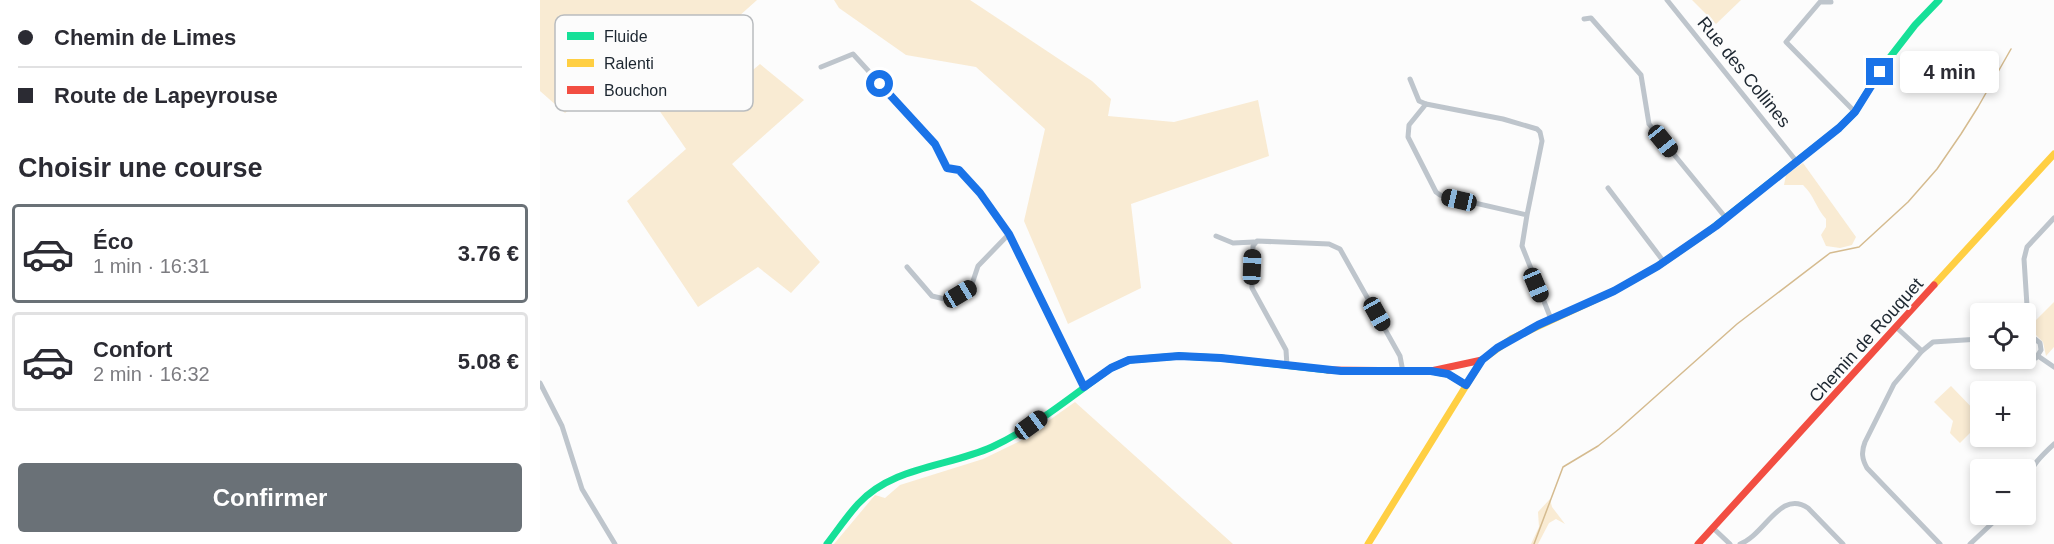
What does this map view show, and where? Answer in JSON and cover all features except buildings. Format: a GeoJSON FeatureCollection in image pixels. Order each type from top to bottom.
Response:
{"type":"FeatureCollection","features":[{"type":"Feature","properties":{"kind":"street","name":"Rue des Collines"},"geometry":{"type":"LineString","coordinates":[[1667,0],[1797,162]]}},
{"type":"Feature","properties":{"kind":"street"},"geometry":{"type":"LineString","coordinates":[[1368,544],[1482,360],[1511,339],[1614,291],[1664,262],[1726,218],[1839,128],[1855,112],[1880,72],[1915,25],[1940,0]]}},
{"type":"Feature","properties":{"kind":"street"},"geometry":{"type":"LineString","coordinates":[[1831,2],[1820,2],[1786,42],[1855,112]]}},
{"type":"Feature","properties":{"kind":"street"},"geometry":{"type":"LineString","coordinates":[[1584,19],[1591,18],[1641,75],[1649,124],[1726,218]]}},
{"type":"Feature","properties":{"kind":"street"},"geometry":{"type":"LineString","coordinates":[[821,67],[853,54],[935,144],[947,168],[959,170],[980,193],[1009,234],[1084,387]]}},
{"type":"Feature","properties":{"kind":"street"},"geometry":{"type":"LineString","coordinates":[[1410,79],[1419,101],[1426,104],[1503,119],[1537,129],[1542,141],[1522,246],[1551,319]]}},
{"type":"Feature","properties":{"kind":"street"},"geometry":{"type":"LineString","coordinates":[[1426,104],[1409,125],[1408,137],[1436,192],[1440,195],[1527,214]]}},
{"type":"Feature","properties":{"kind":"street","name":"Chemin de Rouquet"},"geometry":{"type":"LineString","coordinates":[[1698,544],[2054,154]]}},
{"type":"Feature","properties":{"kind":"street"},"geometry":{"type":"LineString","coordinates":[[1608,188],[1664,262]]}},
{"type":"Feature","properties":{"kind":"street"},"geometry":{"type":"LineString","coordinates":[[2026,303],[2024,260],[2027,247],[2054,218]]}},
{"type":"Feature","properties":{"kind":"street"},"geometry":{"type":"LineString","coordinates":[[907,267],[932,296],[949,300],[971,287],[978,266],[1009,234]]}},
{"type":"Feature","properties":{"kind":"street"},"geometry":{"type":"LineString","coordinates":[[1216,236],[1233,243],[1261,240],[1329,244],[1340,249],[1400,356],[1403,372]]}},
{"type":"Feature","properties":{"kind":"street"},"geometry":{"type":"LineString","coordinates":[[1254,242],[1252,288],[1286,350],[1287,366]]}},
{"type":"Feature","properties":{"kind":"street"},"geometry":{"type":"LineString","coordinates":[[1897,328],[1922,351]]}},
{"type":"Feature","properties":{"kind":"street"},"geometry":{"type":"LineString","coordinates":[[1940,544],[1867,468],[1862,460],[1862,450],[1894,384],[1922,351],[1933,342],[1970,340]]}},
{"type":"Feature","properties":{"kind":"street"},"geometry":{"type":"LineString","coordinates":[[2036,340],[2040,343],[2041,350],[2038,356],[2054,367]]}},
{"type":"Feature","properties":{"kind":"street"},"geometry":{"type":"LineString","coordinates":[[827,544],[859,503],[882,485],[899,476],[1000,443],[1031,425],[1111,368],[1129,360],[1148,357],[1221,358],[1341,371],[1403,372],[1431,371],[1482,360]]}},
{"type":"Feature","properties":{"kind":"street"},"geometry":{"type":"LineString","coordinates":[[1457,380],[1459,365]]}},
{"type":"Feature","properties":{"kind":"street"},"geometry":{"type":"LineString","coordinates":[[1431,371],[1448,374],[1466,385]]}},
{"type":"Feature","properties":{"kind":"street"},"geometry":{"type":"LineString","coordinates":[[540,383],[562,426],[582,489],[615,544]]}},
{"type":"Feature","properties":{"kind":"street"},"geometry":{"type":"LineString","coordinates":[[2036,461],[2054,444]]}},
{"type":"Feature","properties":{"kind":"street"},"geometry":{"type":"LineString","coordinates":[[1740,544],[1754,537],[1782,507],[1795,502],[1808,508],[1843,544]]}},
{"type":"Feature","properties":{"kind":"street"},"geometry":{"type":"LineString","coordinates":[[1970,544],[1990,525]]}},
{"type":"Feature","properties":{"kind":"street"},"geometry":{"type":"LineString","coordinates":[[1713,528],[1730,544]]}},
{"type":"Feature","properties":{"kind":"shaded area"},"geometry":{"type":"Polygon","coordinates":[[[540,0],[757,0],[740,15],[555,15],[555,104],[540,91],[540,0]]]}},
{"type":"Feature","properties":{"kind":"shaded area"},"geometry":{"type":"Polygon","coordinates":[[[834,0],[970,0],[1092,81],[1111,99],[1108,116],[1174,122],[1258,100],[1269,156],[1131,204],[1141,288],[1068,324],[1024,221],[1045,129],[976,67],[906,55],[839,8],[834,0]]]}},
{"type":"Feature","properties":{"kind":"shaded area"},"geometry":{"type":"Polygon","coordinates":[[[1692,0],[1741,0],[1716,24],[1692,0]]]}},
{"type":"Feature","properties":{"kind":"shaded area"},"geometry":{"type":"Polygon","coordinates":[[[760,64],[804,100],[732,164],[820,262],[791,293],[758,267],[698,307],[627,201],[686,149],[660,111],[753,111],[753,70],[760,64]]]}},
{"type":"Feature","properties":{"kind":"shaded area"},"geometry":{"type":"Polygon","coordinates":[[[1803,163],[1856,237],[1852,245],[1840,248],[1826,246],[1821,235],[1826,227],[1826,219],[1810,193],[1803,185],[1784,185],[1786,175],[1803,163]]]}},
{"type":"Feature","properties":{"kind":"shaded area"},"geometry":{"type":"Polygon","coordinates":[[[2054,302],[2054,347],[2046,356],[2043,342],[2036,335],[2036,320],[2054,302]]]}},
{"type":"Feature","properties":{"kind":"shaded area"},"geometry":{"type":"Polygon","coordinates":[[[1951,386],[1970,406],[1970,433],[1960,443],[1950,433],[1953,421],[1934,402],[1951,386]]]}},
{"type":"Feature","properties":{"kind":"shaded area"},"geometry":{"type":"Polygon","coordinates":[[[1075,402],[1233,544],[834,544],[875,495],[885,498],[900,485],[983,459],[1020,441],[1075,402]]]}},
{"type":"Feature","properties":{"kind":"shaded area"},"geometry":{"type":"Polygon","coordinates":[[[1550,499],[1552,507],[1565,524],[1556,519],[1549,523],[1538,544],[1531,544],[1539,527],[1538,512],[1550,499]]]}},
{"type":"Feature","properties":{"kind":"waterway"},"geometry":{"type":"LineString","coordinates":[[1534,544],[1563,467],[1598,446],[1619,429],[1737,324],[1830,253],[1859,247],[1908,202],[1937,169],[1961,134],[2011,49]]}},
{"type":"Feature","properties":{"kind":"traffic: fast"},"geometry":{"type":"LineString","coordinates":[[1709,231],[1839,128],[1855,112],[1884,65],[1915,25],[1939,0]]}},
{"type":"Feature","properties":{"kind":"traffic: fast"},"geometry":{"type":"LineString","coordinates":[[827,544],[858,504],[872,491],[904,475],[975,454],[1008,439],[1039,420],[1111,368],[1129,360],[1179,356],[1221,358],[1328,370]]}},
{"type":"Feature","properties":{"kind":"traffic: fast"},"geometry":{"type":"LineString","coordinates":[[1436,372],[1448,374],[1466,385]]}},
{"type":"Feature","properties":{"kind":"traffic: slow"},"geometry":{"type":"LineString","coordinates":[[1934,285],[2054,154]]}},
{"type":"Feature","properties":{"kind":"traffic: slow"},"geometry":{"type":"LineString","coordinates":[[1368,544],[1482,360],[1511,339],[1614,291],[1658,266],[1709,231]]}},
{"type":"Feature","properties":{"kind":"traffic: jam"},"geometry":{"type":"LineString","coordinates":[[1698,544],[1934,285]]}},
{"type":"Feature","properties":{"kind":"traffic: jam"},"geometry":{"type":"LineString","coordinates":[[1328,370],[1431,371],[1482,360]]}},
{"type":"Feature","properties":{"kind":"route"},"geometry":{"type":"LineString","coordinates":[[880,84],[935,144],[947,168],[959,170],[980,193],[1009,234],[1084,387],[1111,368],[1129,360],[1179,356],[1221,358],[1341,371],[1431,371],[1448,374],[1466,385],[1482,360],[1511,339],[1614,291],[1658,266],[1716,226],[1839,128],[1855,112],[1863,95],[1880,72]]}}]}
